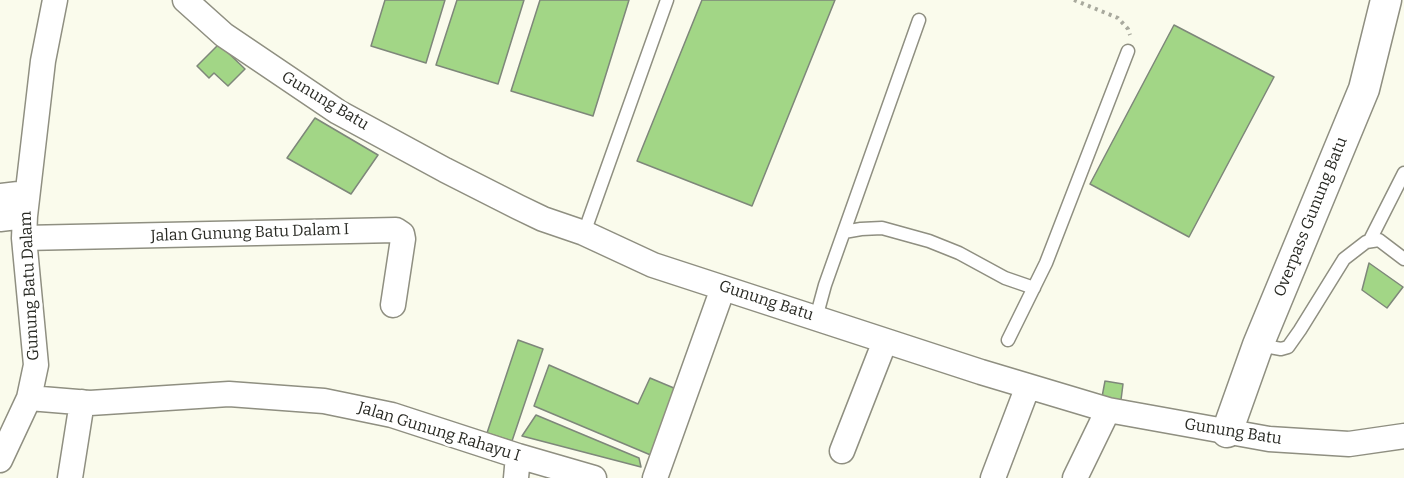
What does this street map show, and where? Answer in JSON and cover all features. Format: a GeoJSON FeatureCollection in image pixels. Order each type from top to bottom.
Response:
{"type":"FeatureCollection","features":[{"type":"Feature","properties":{"kind":"street","name":"Gunung Batu Dalam"},"geometry":{"type":"LineString","coordinates":[[0,460],[29,398],[36,365],[25,216],[43,61],[56,0]]}},
{"type":"Feature","properties":{"kind":"street","name":"Gunung Batu"},"geometry":{"type":"LineString","coordinates":[[185,0],[224,35],[338,112],[518,207],[653,265],[885,341],[1108,410],[1269,439],[1349,444],[1404,436]]}},
{"type":"Feature","properties":{"kind":"street","name":"Overpass Gunung Batu"},"geometry":{"type":"LineString","coordinates":[[1227,432],[1258,345],[1364,89],[1386,0]]}},
{"type":"Feature","properties":{"kind":"street"},"geometry":{"type":"LineString","coordinates":[[0,196],[25,216]]}},
{"type":"Feature","properties":{"kind":"street"},"geometry":{"type":"LineString","coordinates":[[0,219],[25,216]]}},
{"type":"Feature","properties":{"kind":"street","name":"Jalan Gunung Batu Dalam I"},"geometry":{"type":"LineString","coordinates":[[25,216],[396,230],[402,234],[403,239],[393,305]]}},
{"type":"Feature","properties":{"kind":"street"},"geometry":{"type":"LineString","coordinates":[[655,478],[723,288]]}},
{"type":"Feature","properties":{"kind":"street"},"geometry":{"type":"LineString","coordinates":[[842,451],[885,341]]}},
{"type":"Feature","properties":{"kind":"street"},"geometry":{"type":"LineString","coordinates":[[993,478],[1028,386]]}},
{"type":"Feature","properties":{"kind":"street","name":"Jalan Gunung Rahayu I"},"geometry":{"type":"LineString","coordinates":[[29,398],[82,402],[229,394],[324,402],[392,415],[517,467],[594,478]]}},
{"type":"Feature","properties":{"kind":"street"},"geometry":{"type":"LineString","coordinates":[[70,478],[82,402]]}},
{"type":"Feature","properties":{"kind":"street"},"geometry":{"type":"LineString","coordinates":[[1075,478],[1108,410]]}},
{"type":"Feature","properties":{"kind":"lane"},"geometry":{"type":"LineString","coordinates":[[584,234],[667,0]]}},
{"type":"Feature","properties":{"kind":"lane"},"geometry":{"type":"LineString","coordinates":[[816,318],[825,285],[919,20]]}},
{"type":"Feature","properties":{"kind":"lane"},"geometry":{"type":"LineString","coordinates":[[1008,340],[1046,263],[1128,51]]}},
{"type":"Feature","properties":{"kind":"lane"},"geometry":{"type":"LineString","coordinates":[[1370,240],[1404,173]]}},
{"type":"Feature","properties":{"kind":"lane"},"geometry":{"type":"LineString","coordinates":[[844,232],[882,228],[929,241],[1005,278],[1034,288]]}},
{"type":"Feature","properties":{"kind":"lane"},"geometry":{"type":"LineString","coordinates":[[1258,345],[1281,349],[1288,347],[1344,259],[1366,242],[1379,240],[1404,259]]}},
{"type":"Feature","properties":{"kind":"path"},"geometry":{"type":"LineString","coordinates":[[1074,0],[1118,18],[1128,29],[1130,38],[1128,51]]}},
{"type":"Feature","properties":{"kind":"building"},"geometry":{"type":"Polygon","coordinates":[[[385,0],[445,0],[426,63],[371,46],[385,0]]]}},
{"type":"Feature","properties":{"kind":"building"},"geometry":{"type":"Polygon","coordinates":[[[457,0],[524,0],[498,84],[436,65],[457,0]]]}},
{"type":"Feature","properties":{"kind":"building"},"geometry":{"type":"Polygon","coordinates":[[[540,0],[629,0],[593,116],[511,91],[540,0]]]}},
{"type":"Feature","properties":{"kind":"building"},"geometry":{"type":"Polygon","coordinates":[[[702,0],[835,0],[752,206],[637,161],[702,0]]]}},
{"type":"Feature","properties":{"kind":"building"},"geometry":{"type":"Polygon","coordinates":[[[1174,25],[1274,77],[1189,237],[1090,184],[1174,25]]]}},
{"type":"Feature","properties":{"kind":"building"},"geometry":{"type":"Polygon","coordinates":[[[219,44],[245,69],[228,86],[214,73],[209,78],[197,66],[219,44]]]}},
{"type":"Feature","properties":{"kind":"building"},"geometry":{"type":"Polygon","coordinates":[[[315,118],[378,155],[351,194],[287,158],[315,118]]]}},
{"type":"Feature","properties":{"kind":"building"},"geometry":{"type":"Polygon","coordinates":[[[1369,263],[1403,287],[1387,308],[1362,290],[1369,263]]]}},
{"type":"Feature","properties":{"kind":"building"},"geometry":{"type":"Polygon","coordinates":[[[518,340],[543,349],[512,441],[487,433],[518,340]]]}},
{"type":"Feature","properties":{"kind":"building"},"geometry":{"type":"Polygon","coordinates":[[[549,365],[638,404],[650,378],[681,391],[653,456],[534,406],[549,365]]]}},
{"type":"Feature","properties":{"kind":"building"},"geometry":{"type":"Polygon","coordinates":[[[1105,381],[1123,384],[1121,400],[1102,397],[1105,381]]]}},
{"type":"Feature","properties":{"kind":"building"},"geometry":{"type":"Polygon","coordinates":[[[536,415],[639,458],[641,467],[522,436],[536,415]]]}}]}
